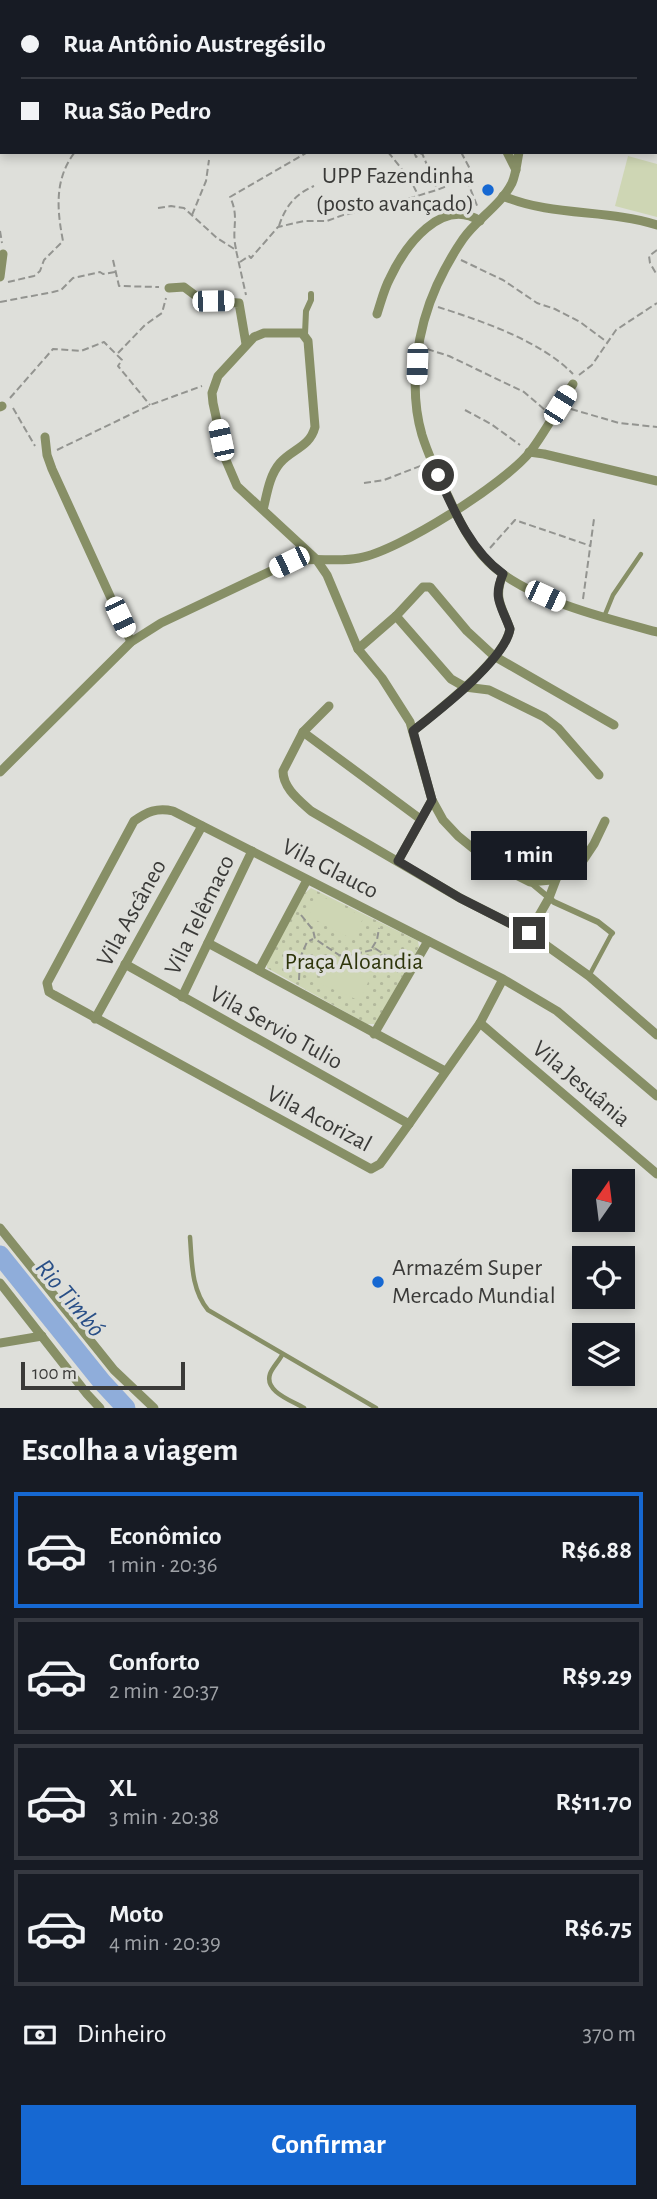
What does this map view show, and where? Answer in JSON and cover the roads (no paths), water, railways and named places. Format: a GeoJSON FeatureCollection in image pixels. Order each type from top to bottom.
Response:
{"type":"FeatureCollection","features":[{"type":"Feature","properties":{"kind":"street"},"geometry":{"type":"LineString","coordinates":[[508,154],[516,170]]}},
{"type":"Feature","properties":{"kind":"street"},"geometry":{"type":"LineString","coordinates":[[519,154],[512,183],[464,238],[437,285],[421,330],[415,398],[422,434],[455,512],[483,556],[503,574],[582,610],[657,632]]}},
{"type":"Feature","properties":{"kind":"street"},"geometry":{"type":"LineString","coordinates":[[503,196],[533,206],[626,218],[657,225]]}},
{"type":"Feature","properties":{"kind":"street"},"geometry":{"type":"LineString","coordinates":[[377,314],[394,269],[432,222],[455,213],[469,214],[481,220]]}},
{"type":"Feature","properties":{"kind":"street"},"geometry":{"type":"LineString","coordinates":[[0,277],[3,254]]}},
{"type":"Feature","properties":{"kind":"street"},"geometry":{"type":"LineString","coordinates":[[169,288],[184,287],[205,301],[236,302],[241,306],[246,344]]}},
{"type":"Feature","properties":{"kind":"street"},"geometry":{"type":"LineString","coordinates":[[263,510],[272,475],[278,466],[313,435],[314,416],[308,341],[305,334],[306,311],[311,293]]}},
{"type":"Feature","properties":{"kind":"street"},"geometry":{"type":"LineString","coordinates":[[305,334],[264,332],[246,344],[214,384],[213,403],[229,472],[237,486],[316,559],[327,575],[358,649],[382,678],[405,713],[413,731],[432,800],[443,820],[457,836],[490,862],[530,882],[554,902],[598,922],[612,933]]}},
{"type":"Feature","properties":{"kind":"street"},"geometry":{"type":"LineString","coordinates":[[0,772],[131,642],[161,623],[289,562],[301,559],[340,561],[360,558],[380,551],[455,512],[530,452],[575,381]]}},
{"type":"Feature","properties":{"kind":"street"},"geometry":{"type":"LineString","coordinates":[[45,437],[47,455],[131,642]]}},
{"type":"Feature","properties":{"kind":"street"},"geometry":{"type":"LineString","coordinates":[[530,452],[657,481]]}},
{"type":"Feature","properties":{"kind":"street"},"geometry":{"type":"LineString","coordinates":[[413,731],[465,687],[495,656],[507,639],[510,629],[501,610],[497,592],[503,574]]}},
{"type":"Feature","properties":{"kind":"street"},"geometry":{"type":"LineString","coordinates":[[358,649],[427,586],[432,588],[467,631],[495,656],[614,725]]}},
{"type":"Feature","properties":{"kind":"street"},"geometry":{"type":"LineString","coordinates":[[396,616],[443,671],[465,687],[489,690],[544,718],[558,728],[599,775]]}},
{"type":"Feature","properties":{"kind":"street"},"geometry":{"type":"LineString","coordinates":[[329,706],[303,732],[283,771],[283,779],[296,798],[311,811],[460,898],[529,933],[589,976],[657,1035]]}},
{"type":"Feature","properties":{"kind":"street"},"geometry":{"type":"LineString","coordinates":[[303,732],[419,818]]}},
{"type":"Feature","properties":{"kind":"street"},"geometry":{"type":"LineString","coordinates":[[398,861],[419,818],[432,800]]}},
{"type":"Feature","properties":{"kind":"street","name":"Vila Glauco"},"geometry":{"type":"LineString","coordinates":[[47,989],[49,977],[134,821],[155,809],[165,809],[503,979],[557,1011],[657,1096]]}},
{"type":"Feature","properties":{"kind":"street"},"geometry":{"type":"LineString","coordinates":[[530,882],[551,880],[580,865],[605,821]]}},
{"type":"Feature","properties":{"kind":"street","name":"Vila Ascâneo"},"geometry":{"type":"LineString","coordinates":[[95,1019],[202,826]]}},
{"type":"Feature","properties":{"kind":"street","name":"Vila Telêmaco"},"geometry":{"type":"LineString","coordinates":[[182,997],[252,851]]}},
{"type":"Feature","properties":{"kind":"street"},"geometry":{"type":"LineString","coordinates":[[529,933],[549,898],[557,877]]}},
{"type":"Feature","properties":{"kind":"street"},"geometry":{"type":"LineString","coordinates":[[259,970],[307,880]]}},
{"type":"Feature","properties":{"kind":"street"},"geometry":{"type":"LineString","coordinates":[[374,1034],[428,941]]}},
{"type":"Feature","properties":{"kind":"street"},"geometry":{"type":"LineString","coordinates":[[208,943],[445,1071]]}},
{"type":"Feature","properties":{"kind":"street","name":"Vila Servio Tulio"},"geometry":{"type":"LineString","coordinates":[[125,964],[409,1124]]}},
{"type":"Feature","properties":{"kind":"street","name":"Vila Acorizal"},"geometry":{"type":"LineString","coordinates":[[47,989],[95,1019],[371,1169],[380,1164],[480,1023],[503,979]]}},
{"type":"Feature","properties":{"kind":"street","name":"Vila Jesuânia"},"geometry":{"type":"LineString","coordinates":[[480,1023],[657,1174]]}},
{"type":"Feature","properties":{"kind":"street"},"geometry":{"type":"LineString","coordinates":[[0,1228],[114,1370],[154,1408]]}},
{"type":"Feature","properties":{"kind":"street"},"geometry":{"type":"LineString","coordinates":[[0,1283],[100,1408]]}},
{"type":"Feature","properties":{"kind":"street"},"geometry":{"type":"LineString","coordinates":[[0,1343],[42,1336]]}},
{"type":"Feature","properties":{"kind":"lane"},"geometry":{"type":"LineString","coordinates":[[604,617],[613,595],[641,554]]}},
{"type":"Feature","properties":{"kind":"lane"},"geometry":{"type":"LineString","coordinates":[[589,976],[612,933]]}},
{"type":"Feature","properties":{"kind":"lane"},"geometry":{"type":"LineString","coordinates":[[190,1237],[193,1277],[200,1300],[208,1310],[376,1408]]}},
{"type":"Feature","properties":{"kind":"lane"},"geometry":{"type":"LineString","coordinates":[[282,1355],[269,1375],[270,1385],[276,1392],[304,1408]]}},
{"type":"Feature","properties":{"kind":"waterway","name":"Rio Timbó"},"geometry":{"type":"LineString","coordinates":[[0,1255],[126,1408]]}},
{"type":"Feature","properties":{"kind":"place","name":"UPP Fazendinha (posto avançado)"},"geometry":{"type":"Point","coordinates":[488,190]}},
{"type":"Feature","properties":{"kind":"place","name":"Armazém Super Mercado Mundial"},"geometry":{"type":"Point","coordinates":[378,1282]}},
{"type":"Feature","properties":{"kind":"park label","name":"Praça Aloandia"},"geometry":{"type":"Point","coordinates":[354,962]}}]}
